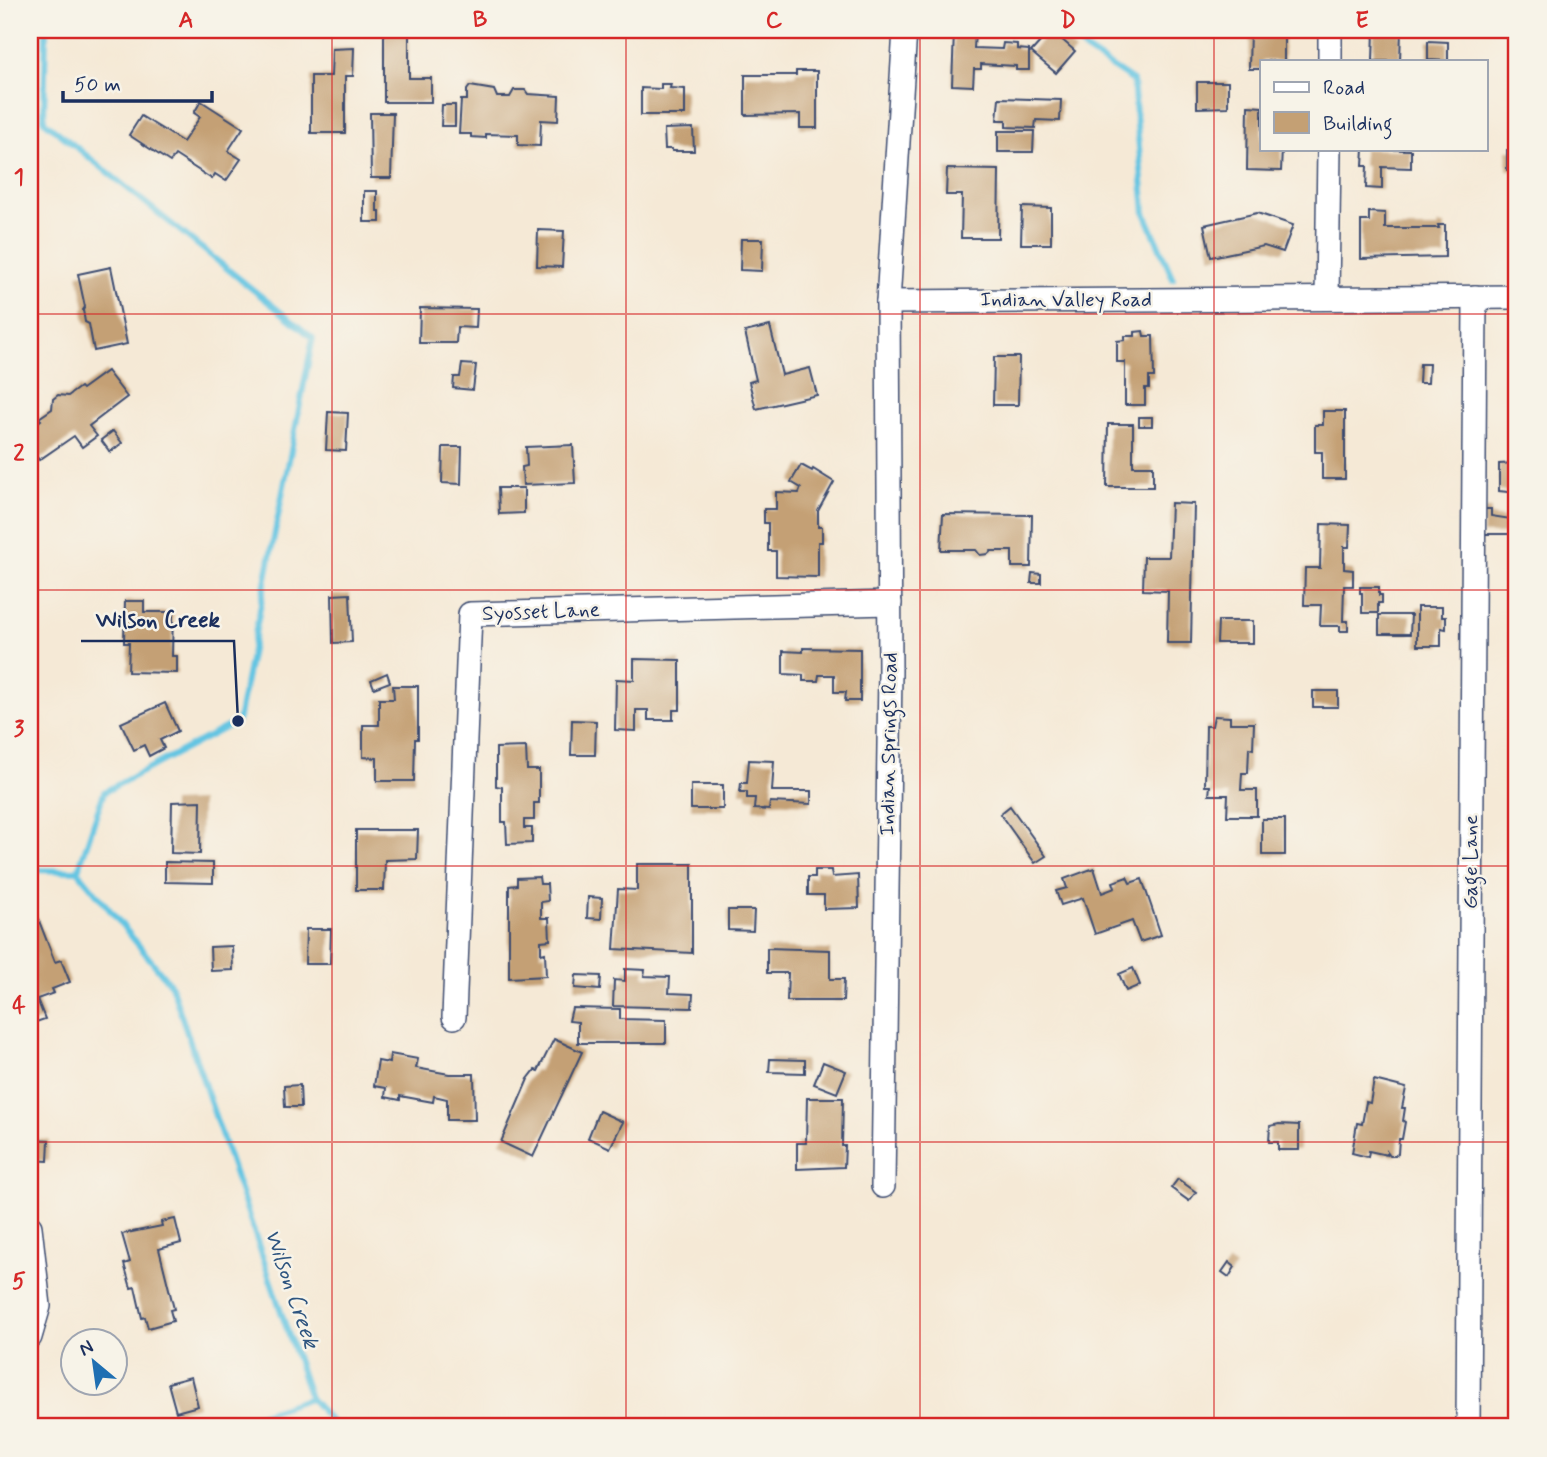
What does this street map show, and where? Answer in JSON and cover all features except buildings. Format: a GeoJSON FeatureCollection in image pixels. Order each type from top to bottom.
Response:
{"type":"FeatureCollection","features":[{"type":"Feature","properties":{"kind":"street"},"geometry":{"type":"LineString","coordinates":[[888,302],[905,30]]}},
{"type":"Feature","properties":{"kind":"street"},"geometry":{"type":"LineString","coordinates":[[1330,30],[1330,60]]}},
{"type":"Feature","properties":{"kind":"street"},"geometry":{"type":"LineString","coordinates":[[1327,298],[1329,150]]}},
{"type":"Feature","properties":{"kind":"street","name":"Gage Lane"},"geometry":{"type":"LineString","coordinates":[[1468,1427],[1475,297]]}},
{"type":"Feature","properties":{"kind":"street","name":"Indian Valley Road"},"geometry":{"type":"LineString","coordinates":[[888,302],[1517,298]]}},
{"type":"Feature","properties":{"kind":"street","name":"Indian Springs Road"},"geometry":{"type":"LineString","coordinates":[[883,1186],[890,603],[888,302]]}},
{"type":"Feature","properties":{"kind":"street","name":"Syosset Lane"},"geometry":{"type":"LineString","coordinates":[[454,1017],[470,614],[890,603]]}},
{"type":"Feature","properties":{"kind":"street"},"geometry":{"type":"LineString","coordinates":[[30,1227],[39,1306],[30,1337]]}},
{"type":"Feature","properties":{"kind":"waterway","name":"Wilson Creek"},"geometry":{"type":"LineString","coordinates":[[46,30],[44,121],[313,338],[238,721],[104,792],[78,871],[171,985],[310,1398],[336,1427]]}},
{"type":"Feature","properties":{"kind":"waterway"},"geometry":{"type":"LineString","coordinates":[[1056,30],[1133,81],[1145,213],[1173,279]]}},
{"type":"Feature","properties":{"kind":"waterway"},"geometry":{"type":"LineString","coordinates":[[30,870],[78,871]]}},
{"type":"Feature","properties":{"kind":"waterway"},"geometry":{"type":"LineString","coordinates":[[223,1427],[310,1398]]}},
{"type":"Feature","properties":{"kind":"place","name":"Wilson Creek"},"geometry":{"type":"Point","coordinates":[238,721]}}]}
